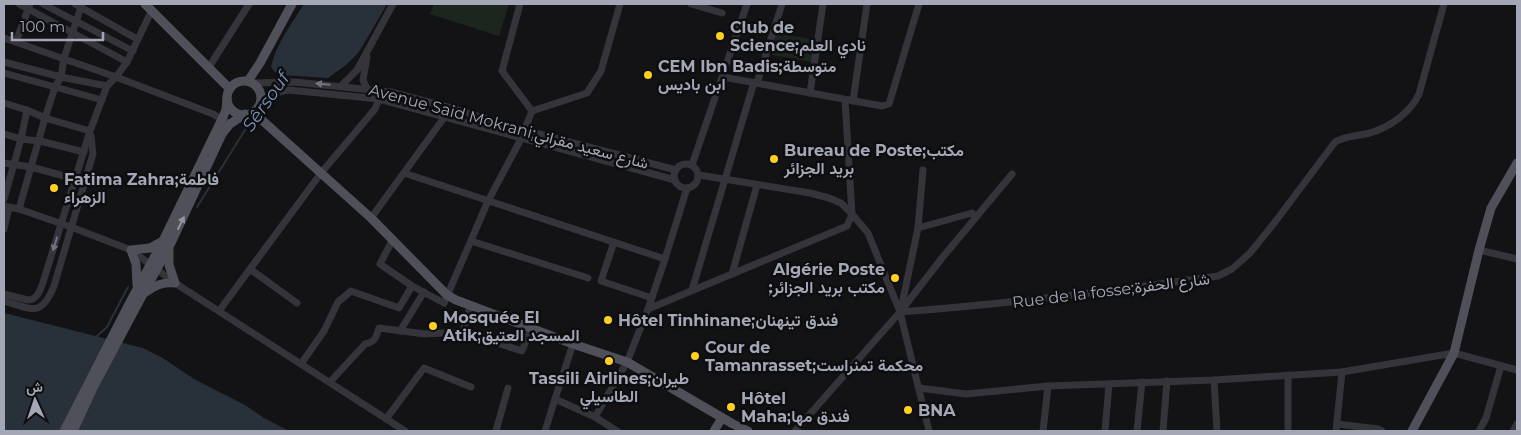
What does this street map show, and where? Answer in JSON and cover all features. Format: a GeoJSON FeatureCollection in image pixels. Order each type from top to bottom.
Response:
{"type":"FeatureCollection","features":[{"type":"Feature","properties":{"kind":"main road"},"geometry":{"type":"LineString","coordinates":[[250,82],[292,4]]}},
{"type":"Feature","properties":{"kind":"main road"},"geometry":{"type":"LineString","coordinates":[[149,7],[230,88]]}},
{"type":"Feature","properties":{"kind":"main road"},"geometry":{"type":"LineString","coordinates":[[64,431],[154,267],[222,134],[226,121],[227,98],[230,88],[238,82],[250,82],[259,89],[260,104],[249,113],[226,121]]}},
{"type":"Feature","properties":{"kind":"main road"},"geometry":{"type":"LineString","coordinates":[[227,98],[235,112],[249,113],[321,173],[371,218],[447,295],[470,306],[531,329],[626,362],[722,418],[730,428],[748,431]]}},
{"type":"Feature","properties":{"kind":"main road"},"geometry":{"type":"LineString","coordinates":[[1412,431],[1454,353],[1491,208],[1517,163]]}},
{"type":"Feature","properties":{"kind":"main road"},"geometry":{"type":"LineString","coordinates":[[73,431],[139,293],[136,264],[131,250],[150,248],[166,243]]}},
{"type":"Feature","properties":{"kind":"main road"},"geometry":{"type":"LineString","coordinates":[[139,293],[156,285],[168,282],[175,283],[169,264],[166,243]]}},
{"type":"Feature","properties":{"kind":"main road"},"geometry":{"type":"LineString","coordinates":[[714,431],[722,418]]}},
{"type":"Feature","properties":{"kind":"street"},"geometry":{"type":"LineString","coordinates":[[19,4],[29,6],[73,34],[127,62]]}},
{"type":"Feature","properties":{"kind":"street"},"geometry":{"type":"LineString","coordinates":[[43,4],[133,51]]}},
{"type":"Feature","properties":{"kind":"street"},"geometry":{"type":"LineString","coordinates":[[209,67],[249,4]]}},
{"type":"Feature","properties":{"kind":"street"},"geometry":{"type":"LineString","coordinates":[[341,86],[357,70],[393,4]]}},
{"type":"Feature","properties":{"kind":"street"},"geometry":{"type":"LineString","coordinates":[[520,4],[502,71],[532,111]]}},
{"type":"Feature","properties":{"kind":"street"},"geometry":{"type":"LineString","coordinates":[[392,239],[380,264],[412,286],[444,303],[488,201],[521,139],[532,111],[587,93],[601,71],[620,4]]}},
{"type":"Feature","properties":{"kind":"street"},"geometry":{"type":"LineString","coordinates":[[691,4],[722,14]]}},
{"type":"Feature","properties":{"kind":"street"},"geometry":{"type":"LineString","coordinates":[[692,165],[747,4]]}},
{"type":"Feature","properties":{"kind":"street"},"geometry":{"type":"LineString","coordinates":[[692,290],[724,179],[782,4]]}},
{"type":"Feature","properties":{"kind":"street"},"geometry":{"type":"LineString","coordinates":[[810,93],[823,4]]}},
{"type":"Feature","properties":{"kind":"street"},"geometry":{"type":"LineString","coordinates":[[648,309],[847,226],[852,214],[849,101],[867,4]]}},
{"type":"Feature","properties":{"kind":"street"},"geometry":{"type":"LineString","coordinates":[[723,77],[849,101],[882,106],[889,104],[919,4]]}},
{"type":"Feature","properties":{"kind":"street","name":"Rue de la fosse;شارع الحفرة"},"geometry":{"type":"LineString","coordinates":[[900,312],[1107,292],[1218,276],[1225,273],[1250,253],[1335,142],[1381,129],[1409,110],[1419,94],[1444,4]]}},
{"type":"Feature","properties":{"kind":"street"},"geometry":{"type":"LineString","coordinates":[[19,209],[60,77],[64,58],[73,34],[79,5],[137,39]]}},
{"type":"Feature","properties":{"kind":"street"},"geometry":{"type":"LineString","coordinates":[[16,42],[29,6]]}},
{"type":"Feature","properties":{"kind":"street"},"geometry":{"type":"LineString","coordinates":[[4,294],[28,300],[34,300],[37,297],[90,131],[107,86],[116,77],[133,51],[149,7]]}},
{"type":"Feature","properties":{"kind":"street"},"geometry":{"type":"LineString","coordinates":[[4,38],[116,77],[226,121]]}},
{"type":"Feature","properties":{"kind":"street"},"geometry":{"type":"LineString","coordinates":[[366,89],[363,80],[369,47]]}},
{"type":"Feature","properties":{"kind":"street"},"geometry":{"type":"LineString","coordinates":[[4,62],[60,77],[107,86]]}},
{"type":"Feature","properties":{"kind":"street"},"geometry":{"type":"LineString","coordinates":[[4,73],[102,100]]}},
{"type":"Feature","properties":{"kind":"street","name":"Avenue Said Mokrani;شارع سعيد مقراني"},"geometry":{"type":"LineString","coordinates":[[250,82],[291,81],[391,92],[524,130],[676,170]]}},
{"type":"Feature","properties":{"kind":"street","name":"Avenue Said Mokrani;شارع سعيد مقراني"},"geometry":{"type":"LineString","coordinates":[[260,104],[275,93],[289,90],[379,100],[675,180]]}},
{"type":"Feature","properties":{"kind":"street"},"geometry":{"type":"LineString","coordinates":[[219,311],[321,173],[375,109],[379,100]]}},
{"type":"Feature","properties":{"kind":"street"},"geometry":{"type":"LineString","coordinates":[[4,102],[46,118],[90,131]]}},
{"type":"Feature","properties":{"kind":"street"},"geometry":{"type":"LineString","coordinates":[[371,218],[451,108]]}},
{"type":"Feature","properties":{"kind":"street"},"geometry":{"type":"LineString","coordinates":[[4,199],[27,110]]}},
{"type":"Feature","properties":{"kind":"street"},"geometry":{"type":"LineString","coordinates":[[4,301],[30,308],[41,308],[52,291],[93,154],[90,131]]}},
{"type":"Feature","properties":{"kind":"street"},"geometry":{"type":"LineString","coordinates":[[4,134],[84,152]]}},
{"type":"Feature","properties":{"kind":"street"},"geometry":{"type":"LineString","coordinates":[[4,163],[84,181]]}},
{"type":"Feature","properties":{"kind":"street"},"geometry":{"type":"LineString","coordinates":[[595,417],[626,362],[652,298],[687,188],[696,183],[699,175],[697,169],[685,163],[681,164],[676,170],[675,180],[680,186],[687,188]]}},
{"type":"Feature","properties":{"kind":"street"},"geometry":{"type":"LineString","coordinates":[[900,312],[918,228],[923,170]]}},
{"type":"Feature","properties":{"kind":"street"},"geometry":{"type":"LineString","coordinates":[[404,172],[665,259]]}},
{"type":"Feature","properties":{"kind":"street"},"geometry":{"type":"LineString","coordinates":[[795,431],[900,312],[975,217],[1012,174]]}},
{"type":"Feature","properties":{"kind":"street"},"geometry":{"type":"LineString","coordinates":[[699,175],[810,193],[841,203],[852,214],[868,233],[900,312],[929,431]]}},
{"type":"Feature","properties":{"kind":"street"},"geometry":{"type":"LineString","coordinates":[[732,274],[757,185]]}},
{"type":"Feature","properties":{"kind":"street"},"geometry":{"type":"LineString","coordinates":[[4,229],[7,207],[19,209],[71,227],[131,250],[175,283],[405,431]]}},
{"type":"Feature","properties":{"kind":"street"},"geometry":{"type":"LineString","coordinates":[[918,228],[972,213],[975,217]]}},
{"type":"Feature","properties":{"kind":"street"},"geometry":{"type":"LineString","coordinates":[[471,241],[588,278]]}},
{"type":"Feature","properties":{"kind":"street"},"geometry":{"type":"LineString","coordinates":[[614,242],[601,281],[652,298]]}},
{"type":"Feature","properties":{"kind":"street"},"geometry":{"type":"LineString","coordinates":[[1479,250],[1517,259]]}},
{"type":"Feature","properties":{"kind":"street"},"geometry":{"type":"LineString","coordinates":[[250,269],[297,303]]}},
{"type":"Feature","properties":{"kind":"street"},"geometry":{"type":"LineString","coordinates":[[42,286],[48,287],[52,291]]}},
{"type":"Feature","properties":{"kind":"street"},"geometry":{"type":"LineString","coordinates":[[301,364],[324,331],[338,302],[351,290],[399,308],[412,286]]}},
{"type":"Feature","properties":{"kind":"street"},"geometry":{"type":"LineString","coordinates":[[400,331],[424,292]]}},
{"type":"Feature","properties":{"kind":"street"},"geometry":{"type":"LineString","coordinates":[[37,297],[46,302]]}},
{"type":"Feature","properties":{"kind":"street"},"geometry":{"type":"LineString","coordinates":[[463,332],[470,306]]}},
{"type":"Feature","properties":{"kind":"street"},"geometry":{"type":"LineString","coordinates":[[330,382],[365,344],[376,338],[379,328],[425,334],[463,332],[522,351],[531,329]]}},
{"type":"Feature","properties":{"kind":"street"},"geometry":{"type":"LineString","coordinates":[[545,431],[573,344]]}},
{"type":"Feature","properties":{"kind":"street"},"geometry":{"type":"LineString","coordinates":[[919,388],[966,394],[1048,386],[1214,380],[1342,372],[1454,353],[1517,370]]}},
{"type":"Feature","properties":{"kind":"street"},"geometry":{"type":"LineString","coordinates":[[1479,431],[1486,418],[1501,366]]}},
{"type":"Feature","properties":{"kind":"street"},"geometry":{"type":"LineString","coordinates":[[386,419],[424,368],[471,387]]}},
{"type":"Feature","properties":{"kind":"street"},"geometry":{"type":"LineString","coordinates":[[1342,372],[1336,428],[1378,428],[1382,431]]}},
{"type":"Feature","properties":{"kind":"street"},"geometry":{"type":"LineString","coordinates":[[1288,375],[1288,431]]}},
{"type":"Feature","properties":{"kind":"street"},"geometry":{"type":"LineString","coordinates":[[1214,380],[1217,431]]}},
{"type":"Feature","properties":{"kind":"street"},"geometry":{"type":"LineString","coordinates":[[1164,431],[1166,381]]}},
{"type":"Feature","properties":{"kind":"street"},"geometry":{"type":"LineString","coordinates":[[1137,431],[1142,382]]}},
{"type":"Feature","properties":{"kind":"street"},"geometry":{"type":"LineString","coordinates":[[1105,431],[1110,384]]}},
{"type":"Feature","properties":{"kind":"street"},"geometry":{"type":"LineString","coordinates":[[1043,431],[1048,386]]}},
{"type":"Feature","properties":{"kind":"street"},"geometry":{"type":"LineString","coordinates":[[496,431],[508,388]]}},
{"type":"Feature","properties":{"kind":"street"},"geometry":{"type":"LineString","coordinates":[[555,399],[595,417],[617,431]]}},
{"type":"Feature","properties":{"kind":"street"},"geometry":{"type":"LineString","coordinates":[[1513,431],[1517,424]]}},
{"type":"Feature","properties":{"kind":"shaded area"},"geometry":{"type":"Polygon","coordinates":[[[304,4],[387,4],[359,52],[346,65],[328,78],[282,75],[275,72],[271,67],[273,58],[285,34],[304,4]]]}},
{"type":"Feature","properties":{"kind":"shaded area"},"geometry":{"type":"Polygon","coordinates":[[[434,4],[509,4],[499,36],[430,14],[434,4]]]}},
{"type":"Feature","properties":{"kind":"shaded area"},"geometry":{"type":"Polygon","coordinates":[[[776,33],[816,40],[812,62],[772,55],[776,33]]]}},
{"type":"Feature","properties":{"kind":"shaded area"},"geometry":{"type":"Polygon","coordinates":[[[4,313],[143,348],[161,357],[194,379],[245,405],[264,418],[289,431],[4,431],[4,313]]]}},
{"type":"Feature","properties":{"kind":"waterway","name":"Sêrsouf"},"geometry":{"type":"LineString","coordinates":[[270,93],[275,84]]}},
{"type":"Feature","properties":{"kind":"waterway","name":"Sêrsouf"},"geometry":{"type":"LineString","coordinates":[[197,207],[253,117]]}},
{"type":"Feature","properties":{"kind":"waterway","name":"Sêrsouf"},"geometry":{"type":"LineString","coordinates":[[96,337],[107,327],[128,287]]}},
{"type":"Feature","properties":{"kind":"place","name":"Club de Science;نادي العلم"},"geometry":{"type":"Point","coordinates":[720,36]}},
{"type":"Feature","properties":{"kind":"place","name":"CEM Ibn Badis;متوسطة ابن باديس"},"geometry":{"type":"Point","coordinates":[648,75]}},
{"type":"Feature","properties":{"kind":"place","name":"Bureau de Poste;مكتب بريد الجزائر"},"geometry":{"type":"Point","coordinates":[774,159]}},
{"type":"Feature","properties":{"kind":"place","name":"Fatima Zahra;فاطمة الزهراء"},"geometry":{"type":"Point","coordinates":[54,188]}},
{"type":"Feature","properties":{"kind":"place","name":"Algérie Poste ;مكتب بريد الجزائر"},"geometry":{"type":"Point","coordinates":[895,278]}},
{"type":"Feature","properties":{"kind":"place","name":"Hôtel Tinhinane;فندق تينهنان"},"geometry":{"type":"Point","coordinates":[608,320]}},
{"type":"Feature","properties":{"kind":"place","name":"Mosquée El Atik;المسجد العتيق"},"geometry":{"type":"Point","coordinates":[433,326]}},
{"type":"Feature","properties":{"kind":"place","name":"Cour de Tamanrasset;محكمة تمنراست"},"geometry":{"type":"Point","coordinates":[695,356]}},
{"type":"Feature","properties":{"kind":"place","name":"Tassili Airlines;طيران الطاسيلي"},"geometry":{"type":"Point","coordinates":[609,361]}},
{"type":"Feature","properties":{"kind":"place","name":"Hôtel Maha;فندق مها"},"geometry":{"type":"Point","coordinates":[731,407]}},
{"type":"Feature","properties":{"kind":"place","name":"BNA"},"geometry":{"type":"Point","coordinates":[908,410]}}]}
